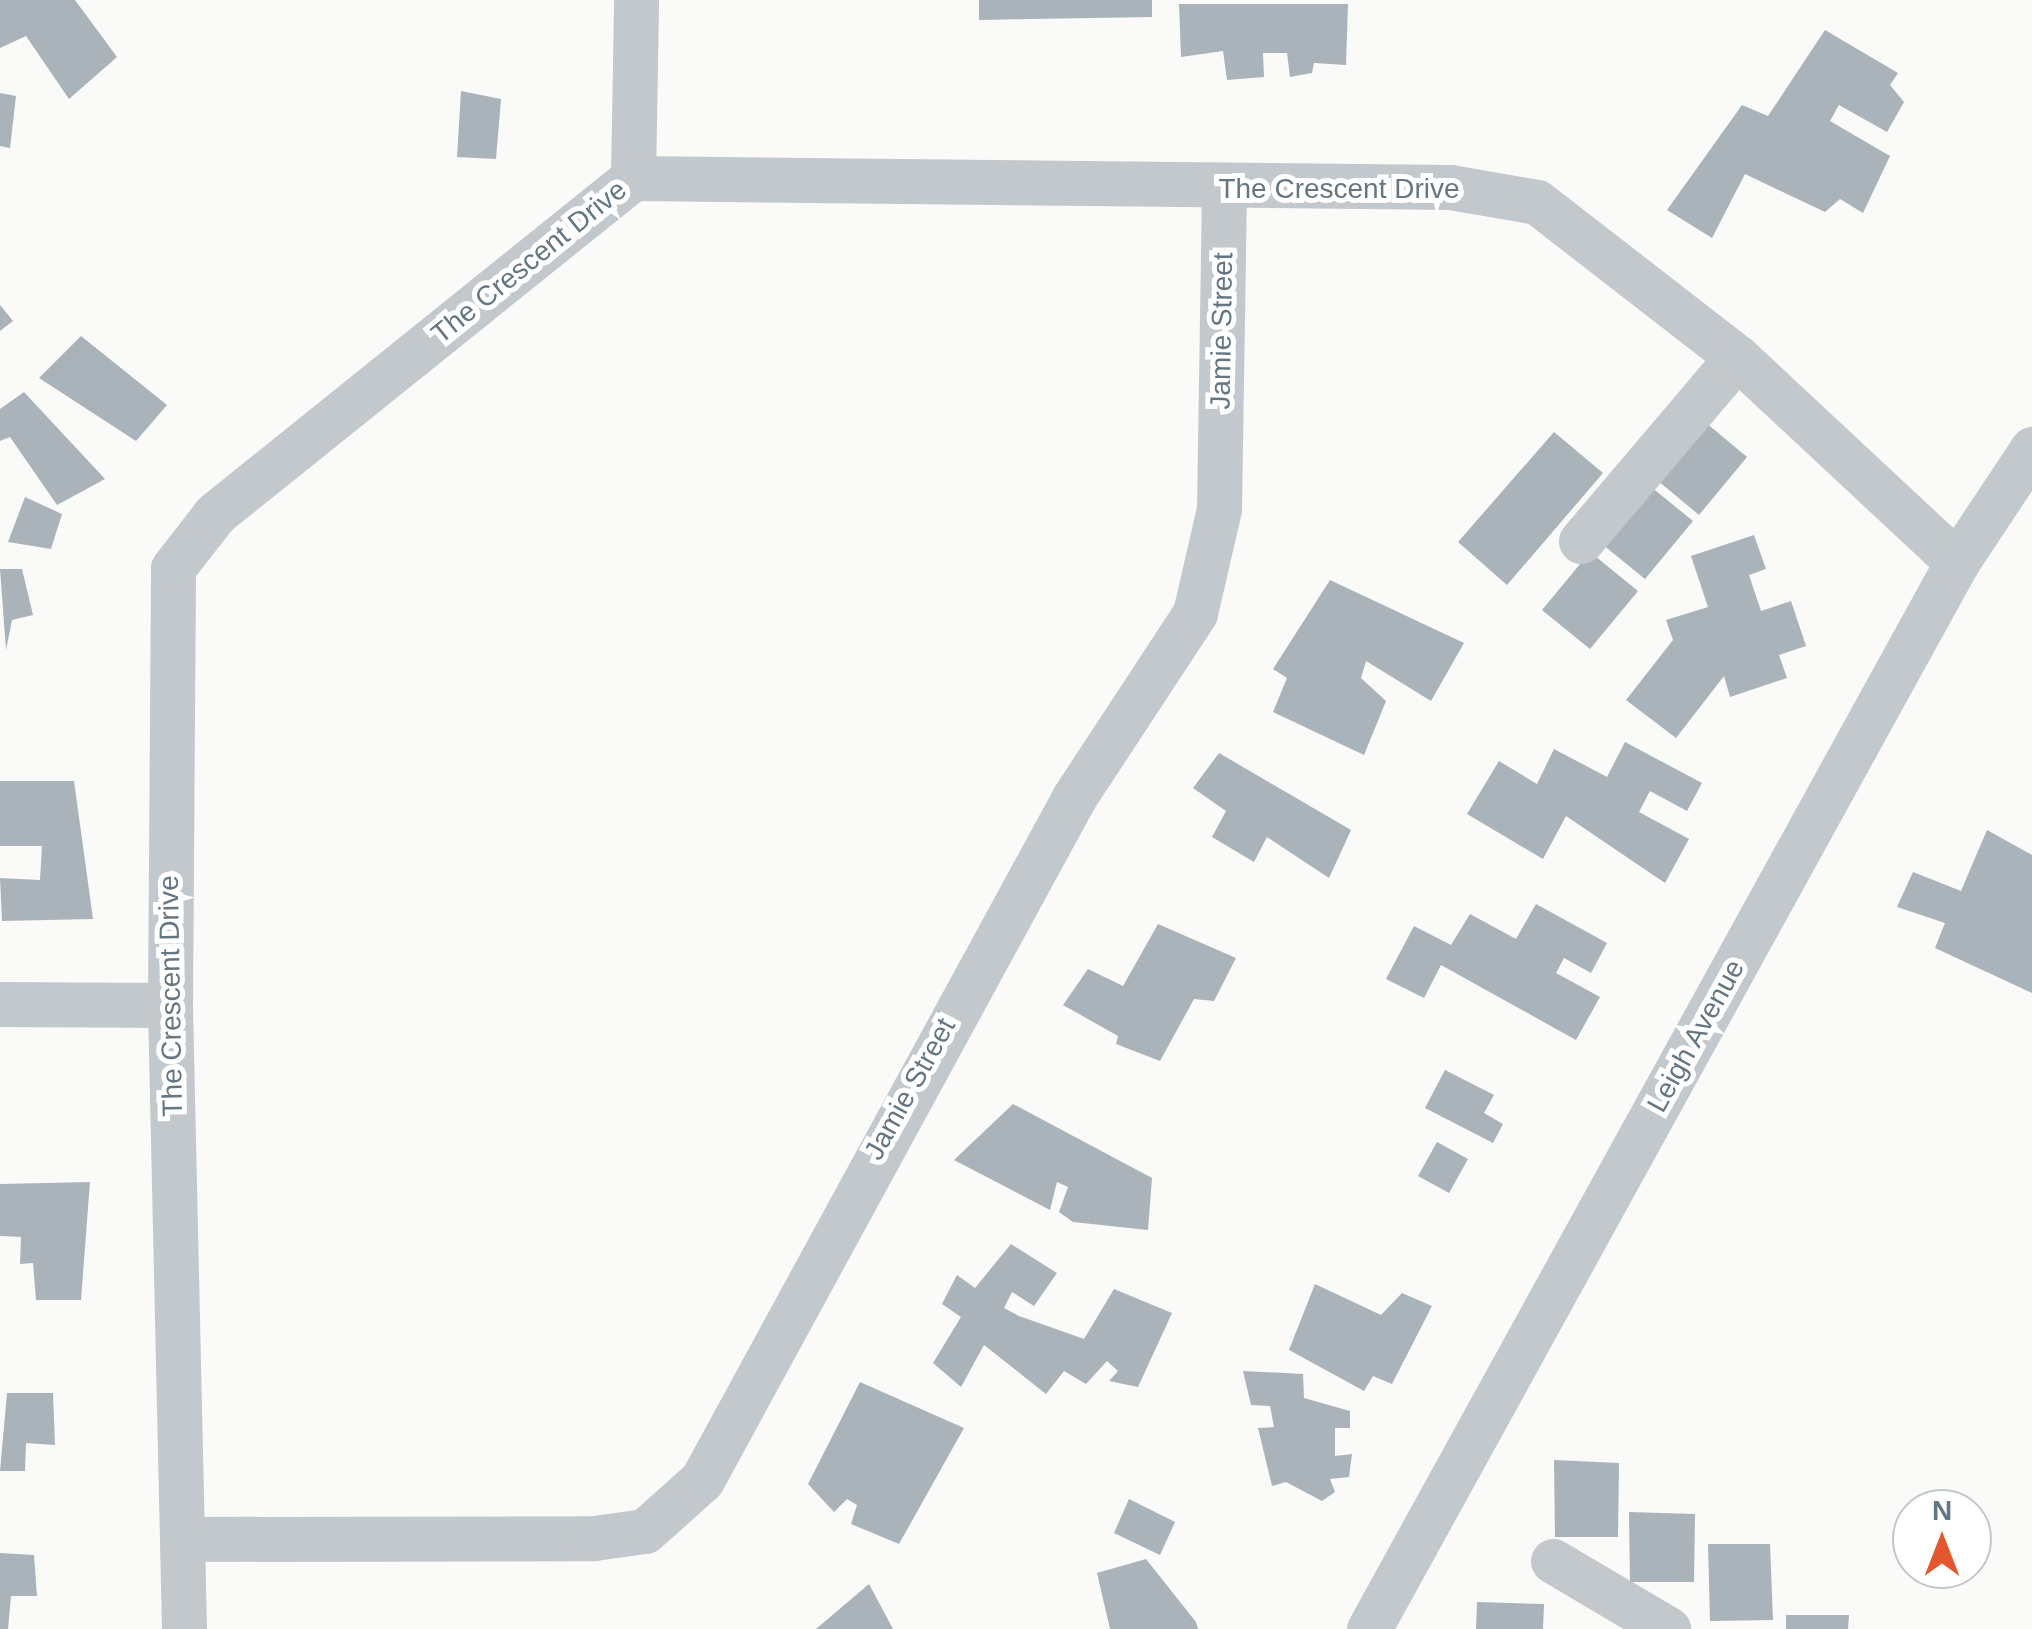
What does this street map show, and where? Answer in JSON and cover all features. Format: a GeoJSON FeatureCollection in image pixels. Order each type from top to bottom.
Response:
{"type":"FeatureCollection","features":[{"type":"Feature","properties":{"kind":"street"},"geometry":{"type":"LineString","coordinates":[[633,178],[636,0]]}},
{"type":"Feature","properties":{"kind":"street","name":"The Crescent Drive"},"geometry":{"type":"LineString","coordinates":[[184,1629],[170,1004],[166,592],[178,555],[215,514],[633,178],[1224,189],[1450,187],[1538,202],[1592,236],[1738,357],[1956,562]]}},
{"type":"Feature","properties":{"kind":"street","name":"Jamie Street"},"geometry":{"type":"LineString","coordinates":[[183,1539],[594,1538],[645,1531],[702,1480],[1065,813],[1195,613],[1217,535],[1224,189]]}},
{"type":"Feature","properties":{"kind":"street"},"geometry":{"type":"LineString","coordinates":[[1581,541],[1738,357]]}},
{"type":"Feature","properties":{"kind":"street","name":"Leigh Avenue"},"geometry":{"type":"LineString","coordinates":[[1369,1629],[1956,562],[2032,449]]}},
{"type":"Feature","properties":{"kind":"street"},"geometry":{"type":"LineString","coordinates":[[0,1004],[170,1004]]}},
{"type":"Feature","properties":{"kind":"street"},"geometry":{"type":"LineString","coordinates":[[1553,1561],[1668,1629]]}},
{"type":"Feature","properties":{"kind":"building"},"geometry":{"type":"Polygon","coordinates":[[[0,0],[75,0],[117,57],[69,99],[26,36],[0,48],[0,0]]]}},
{"type":"Feature","properties":{"kind":"building"},"geometry":{"type":"Polygon","coordinates":[[[979,0],[1152,0],[1152,17],[979,20],[979,0]]]}},
{"type":"Feature","properties":{"kind":"building"},"geometry":{"type":"Polygon","coordinates":[[[1179,4],[1348,4],[1346,65],[1314,63],[1312,73],[1290,77],[1287,53],[1263,53],[1264,77],[1227,80],[1223,51],[1181,57],[1179,4]]]}},
{"type":"Feature","properties":{"kind":"building"},"geometry":{"type":"Polygon","coordinates":[[[1825,30],[1898,73],[1890,85],[1904,102],[1887,132],[1839,105],[1830,121],[1890,156],[1863,213],[1840,199],[1825,212],[1745,174],[1712,238],[1667,210],[1742,105],[1768,116],[1825,30]]]}},
{"type":"Feature","properties":{"kind":"building"},"geometry":{"type":"Polygon","coordinates":[[[461,91],[501,99],[496,159],[457,157],[461,91]]]}},
{"type":"Feature","properties":{"kind":"building"},"geometry":{"type":"Polygon","coordinates":[[[0,93],[16,96],[10,148],[0,146],[0,93]]]}},
{"type":"Feature","properties":{"kind":"building"},"geometry":{"type":"Polygon","coordinates":[[[0,305],[13,321],[0,331],[0,305]]]}},
{"type":"Feature","properties":{"kind":"building"},"geometry":{"type":"Polygon","coordinates":[[[81,336],[167,405],[136,441],[39,378],[81,336]]]}},
{"type":"Feature","properties":{"kind":"building"},"geometry":{"type":"Polygon","coordinates":[[[24,392],[105,479],[57,505],[10,437],[0,441],[0,409],[24,392]]]}},
{"type":"Feature","properties":{"kind":"building"},"geometry":{"type":"Polygon","coordinates":[[[1699,417],[1747,457],[1699,515],[1651,475],[1699,417]]]}},
{"type":"Feature","properties":{"kind":"building"},"geometry":{"type":"Polygon","coordinates":[[[1554,432],[1603,473],[1507,585],[1458,542],[1554,432]]]}},
{"type":"Feature","properties":{"kind":"building"},"geometry":{"type":"Polygon","coordinates":[[[1645,482],[1693,521],[1645,579],[1597,540],[1645,482]]]}},
{"type":"Feature","properties":{"kind":"building"},"geometry":{"type":"Polygon","coordinates":[[[25,497],[62,514],[51,549],[8,542],[25,497]]]}},
{"type":"Feature","properties":{"kind":"building"},"geometry":{"type":"Polygon","coordinates":[[[1754,535],[1766,569],[1749,575],[1761,611],[1791,601],[1806,646],[1779,655],[1787,678],[1730,697],[1724,676],[1676,738],[1626,700],[1673,640],[1666,620],[1708,607],[1691,556],[1754,535]]]}},
{"type":"Feature","properties":{"kind":"building"},"geometry":{"type":"Polygon","coordinates":[[[1590,552],[1638,591],[1590,649],[1542,610],[1590,552]]]}},
{"type":"Feature","properties":{"kind":"building"},"geometry":{"type":"Polygon","coordinates":[[[0,569],[22,569],[33,615],[12,620],[6,650],[0,569]]]}},
{"type":"Feature","properties":{"kind":"building"},"geometry":{"type":"Polygon","coordinates":[[[1330,580],[1464,643],[1431,701],[1366,661],[1361,678],[1386,701],[1364,755],[1273,712],[1287,678],[1273,669],[1330,580]]]}},
{"type":"Feature","properties":{"kind":"building"},"geometry":{"type":"Polygon","coordinates":[[[1625,742],[1702,783],[1687,811],[1650,791],[1639,812],[1689,839],[1665,883],[1566,816],[1543,859],[1467,814],[1499,761],[1537,784],[1554,749],[1607,777],[1625,742]]]}},
{"type":"Feature","properties":{"kind":"building"},"geometry":{"type":"Polygon","coordinates":[[[1219,753],[1351,830],[1329,878],[1267,837],[1254,862],[1212,837],[1226,811],[1193,788],[1219,753]]]}},
{"type":"Feature","properties":{"kind":"building"},"geometry":{"type":"Polygon","coordinates":[[[0,781],[74,781],[93,919],[2,921],[0,878],[40,880],[42,846],[0,846],[0,781]]]}},
{"type":"Feature","properties":{"kind":"building"},"geometry":{"type":"Polygon","coordinates":[[[1987,830],[2032,855],[2032,993],[1935,948],[1945,923],[1897,907],[1913,872],[1961,891],[1987,830]]]}},
{"type":"Feature","properties":{"kind":"building"},"geometry":{"type":"Polygon","coordinates":[[[1536,904],[1607,943],[1591,973],[1564,958],[1556,973],[1600,997],[1576,1040],[1441,965],[1424,998],[1386,979],[1414,926],[1451,945],[1470,914],[1516,939],[1536,904]]]}},
{"type":"Feature","properties":{"kind":"building"},"geometry":{"type":"Polygon","coordinates":[[[1158,924],[1236,958],[1214,1001],[1194,999],[1160,1061],[1116,1044],[1118,1036],[1063,1005],[1088,969],[1123,986],[1158,924]]]}},
{"type":"Feature","properties":{"kind":"building"},"geometry":{"type":"Polygon","coordinates":[[[1445,1070],[1494,1095],[1484,1113],[1503,1124],[1493,1143],[1425,1108],[1445,1070]]]}},
{"type":"Feature","properties":{"kind":"building"},"geometry":{"type":"Polygon","coordinates":[[[1013,1104],[1152,1178],[1148,1230],[1073,1222],[1059,1212],[1068,1187],[1057,1182],[1050,1210],[954,1160],[1013,1104]]]}},
{"type":"Feature","properties":{"kind":"building"},"geometry":{"type":"Polygon","coordinates":[[[1437,1142],[1468,1159],[1449,1193],[1418,1176],[1437,1142]]]}},
{"type":"Feature","properties":{"kind":"building"},"geometry":{"type":"Polygon","coordinates":[[[90,1182],[81,1300],[36,1300],[33,1263],[20,1264],[21,1237],[0,1236],[0,1184],[90,1182]]]}},
{"type":"Feature","properties":{"kind":"building"},"geometry":{"type":"Polygon","coordinates":[[[1011,1244],[1057,1273],[1034,1306],[1012,1292],[1004,1308],[1019,1316],[1084,1339],[1114,1289],[1172,1313],[1138,1387],[1109,1381],[1118,1371],[1107,1361],[1086,1384],[1064,1371],[1046,1394],[984,1345],[961,1387],[933,1363],[961,1317],[942,1304],[957,1275],[975,1288],[1011,1244]]]}},
{"type":"Feature","properties":{"kind":"building"},"geometry":{"type":"Polygon","coordinates":[[[1315,1284],[1381,1315],[1402,1293],[1432,1306],[1392,1384],[1373,1376],[1364,1391],[1289,1350],[1315,1284]]]}},
{"type":"Feature","properties":{"kind":"building"},"geometry":{"type":"Polygon","coordinates":[[[1243,1371],[1303,1374],[1304,1398],[1350,1411],[1350,1428],[1335,1428],[1335,1456],[1352,1454],[1349,1477],[1330,1479],[1335,1492],[1322,1501],[1286,1482],[1272,1486],[1258,1428],[1274,1427],[1270,1406],[1251,1405],[1243,1371]]]}},
{"type":"Feature","properties":{"kind":"building"},"geometry":{"type":"Polygon","coordinates":[[[860,1382],[964,1428],[899,1544],[851,1524],[857,1505],[847,1499],[834,1512],[808,1484],[860,1382]]]}},
{"type":"Feature","properties":{"kind":"building"},"geometry":{"type":"Polygon","coordinates":[[[7,1393],[53,1393],[55,1445],[26,1443],[25,1471],[0,1471],[7,1393]]]}},
{"type":"Feature","properties":{"kind":"building"},"geometry":{"type":"Polygon","coordinates":[[[1554,1460],[1619,1463],[1618,1537],[1555,1537],[1554,1460]]]}},
{"type":"Feature","properties":{"kind":"building"},"geometry":{"type":"Polygon","coordinates":[[[1129,1499],[1175,1522],[1160,1555],[1114,1533],[1129,1499]]]}},
{"type":"Feature","properties":{"kind":"building"},"geometry":{"type":"Polygon","coordinates":[[[1629,1512],[1695,1514],[1694,1582],[1630,1582],[1629,1512]]]}},
{"type":"Feature","properties":{"kind":"building"},"geometry":{"type":"Polygon","coordinates":[[[1708,1544],[1770,1544],[1773,1620],[1710,1621],[1708,1544]]]}},
{"type":"Feature","properties":{"kind":"building"},"geometry":{"type":"Polygon","coordinates":[[[0,1553],[34,1555],[37,1596],[11,1596],[8,1629],[0,1629],[0,1553]]]}},
{"type":"Feature","properties":{"kind":"building"},"geometry":{"type":"Polygon","coordinates":[[[1146,1559],[1198,1629],[1110,1629],[1097,1573],[1146,1559]]]}},
{"type":"Feature","properties":{"kind":"building"},"geometry":{"type":"Polygon","coordinates":[[[869,1584],[893,1629],[816,1629],[869,1584]]]}},
{"type":"Feature","properties":{"kind":"building"},"geometry":{"type":"Polygon","coordinates":[[[1477,1602],[1544,1604],[1543,1629],[1476,1629],[1477,1602]]]}},
{"type":"Feature","properties":{"kind":"building"},"geometry":{"type":"Polygon","coordinates":[[[1786,1615],[1849,1615],[1848,1629],[1786,1629],[1786,1615]]]}}]}
